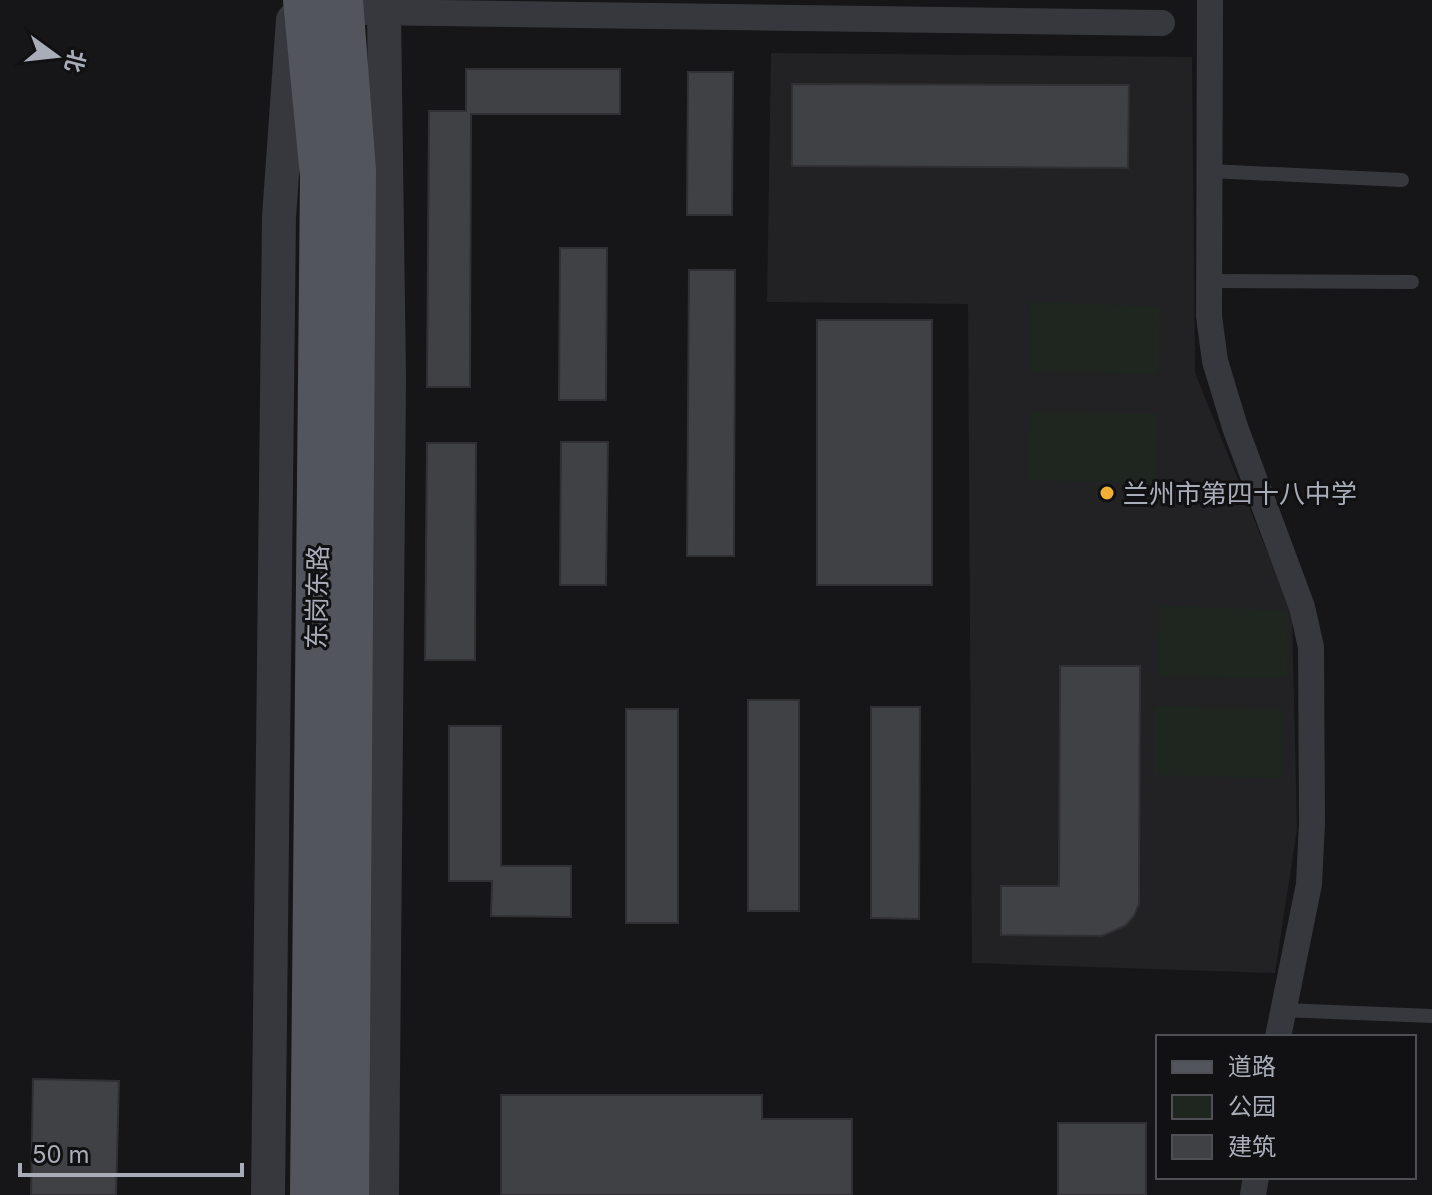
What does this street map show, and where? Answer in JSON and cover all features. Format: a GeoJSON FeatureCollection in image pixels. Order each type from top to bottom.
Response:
{"type":"FeatureCollection","features":[{"type":"Feature","properties":{"kind":"main road","name":"东岗东路"},"geometry":{"type":"LineString","coordinates":[[311,1195],[338,173],[350,5]]}},
{"type":"Feature","properties":{"kind":"main road","name":"东岗东路"},"geometry":{"type":"LineString","coordinates":[[338,173],[348,1195]]}},
{"type":"Feature","properties":{"kind":"street"},"geometry":{"type":"LineString","coordinates":[[268,1195],[279,217],[294,0]]}},
{"type":"Feature","properties":{"kind":"street"},"geometry":{"type":"LineString","coordinates":[[1210,0],[1209,316],[1215,361],[1235,427],[1302,607],[1311,647],[1312,823],[1309,884],[1278,1035]]}},
{"type":"Feature","properties":{"kind":"street"},"geometry":{"type":"LineString","coordinates":[[382,1195],[389,378],[350,5],[1162,23]]}},
{"type":"Feature","properties":{"kind":"lane"},"geometry":{"type":"LineString","coordinates":[[1210,171],[1402,180]]}},
{"type":"Feature","properties":{"kind":"lane"},"geometry":{"type":"LineString","coordinates":[[1210,281],[1412,282]]}},
{"type":"Feature","properties":{"kind":"lane"},"geometry":{"type":"LineString","coordinates":[[1282,1010],[1432,1016]]}},
{"type":"Feature","properties":{"kind":"shaded area","name":"兰州市第四十八中学"},"geometry":{"type":"Polygon","coordinates":[[[771,53],[1192,57],[1195,373],[1292,613],[1297,829],[1275,973],[972,963],[968,304],[767,302],[771,53]]]}},
{"type":"Feature","properties":{"kind":"green space"},"geometry":{"type":"Polygon","coordinates":[[[1030,302],[1160,306],[1158,374],[1029,371],[1030,302]]]}},
{"type":"Feature","properties":{"kind":"green space"},"geometry":{"type":"Polygon","coordinates":[[[1029,411],[1158,414],[1156,483],[1027,480],[1029,411]]]}},
{"type":"Feature","properties":{"kind":"green space"},"geometry":{"type":"Polygon","coordinates":[[[1159,606],[1288,610],[1287,678],[1157,676],[1159,606]]]}},
{"type":"Feature","properties":{"kind":"green space"},"geometry":{"type":"Polygon","coordinates":[[[1154,706],[1283,709],[1281,778],[1153,775],[1154,706]]]}},
{"type":"Feature","properties":{"kind":"building"},"geometry":{"type":"Polygon","coordinates":[[[466,69],[620,69],[620,114],[471,114],[470,387],[427,387],[429,111],[466,111],[466,69]]]}},
{"type":"Feature","properties":{"kind":"building"},"geometry":{"type":"Polygon","coordinates":[[[688,72],[733,72],[732,215],[687,215],[688,72]]]}},
{"type":"Feature","properties":{"kind":"building"},"geometry":{"type":"Polygon","coordinates":[[[792,84],[1129,85],[1128,168],[792,166],[792,84]]]}},
{"type":"Feature","properties":{"kind":"building"},"geometry":{"type":"Polygon","coordinates":[[[560,248],[607,248],[606,400],[559,400],[560,248]]]}},
{"type":"Feature","properties":{"kind":"building"},"geometry":{"type":"Polygon","coordinates":[[[689,270],[735,270],[734,556],[687,556],[689,270]]]}},
{"type":"Feature","properties":{"kind":"building"},"geometry":{"type":"Polygon","coordinates":[[[817,320],[932,320],[932,585],[817,585],[817,320]]]}},
{"type":"Feature","properties":{"kind":"building"},"geometry":{"type":"Polygon","coordinates":[[[561,442],[608,442],[606,585],[560,585],[561,442]]]}},
{"type":"Feature","properties":{"kind":"building"},"geometry":{"type":"Polygon","coordinates":[[[427,443],[476,443],[475,660],[425,660],[427,443]]]}},
{"type":"Feature","properties":{"kind":"building"},"geometry":{"type":"Polygon","coordinates":[[[1060,666],[1140,666],[1139,904],[1125,926],[1102,936],[1001,935],[1001,886],[1059,886],[1060,666]]]}},
{"type":"Feature","properties":{"kind":"building"},"geometry":{"type":"Polygon","coordinates":[[[748,700],[799,700],[799,911],[748,911],[748,700]]]}},
{"type":"Feature","properties":{"kind":"building"},"geometry":{"type":"Polygon","coordinates":[[[871,707],[920,707],[919,919],[871,918],[871,707]]]}},
{"type":"Feature","properties":{"kind":"building"},"geometry":{"type":"Polygon","coordinates":[[[626,709],[678,709],[678,923],[626,923],[626,709]]]}},
{"type":"Feature","properties":{"kind":"building"},"geometry":{"type":"Polygon","coordinates":[[[449,726],[501,726],[501,866],[571,866],[571,917],[491,916],[492,881],[449,881],[449,726]]]}},
{"type":"Feature","properties":{"kind":"building"},"geometry":{"type":"Polygon","coordinates":[[[33,1079],[119,1081],[116,1195],[31,1195],[33,1079]]]}},
{"type":"Feature","properties":{"kind":"building"},"geometry":{"type":"Polygon","coordinates":[[[501,1095],[762,1095],[762,1119],[852,1119],[852,1195],[501,1195],[501,1095]]]}},
{"type":"Feature","properties":{"kind":"building"},"geometry":{"type":"Polygon","coordinates":[[[1058,1123],[1146,1123],[1146,1195],[1058,1195],[1058,1123]]]}},
{"type":"Feature","properties":{"kind":"place","name":"兰州市第四十八中学"},"geometry":{"type":"Point","coordinates":[1107,493]}}]}
